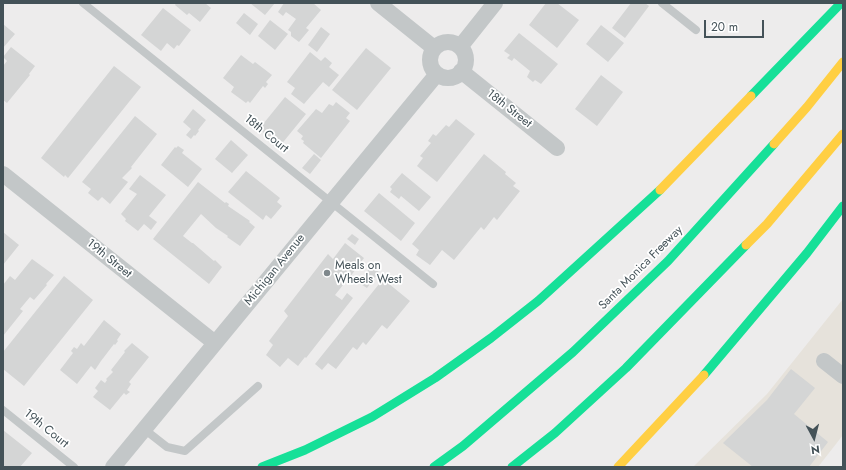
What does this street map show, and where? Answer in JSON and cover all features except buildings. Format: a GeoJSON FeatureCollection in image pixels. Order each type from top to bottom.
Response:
{"type":"FeatureCollection","features":[{"type":"Feature","properties":{"kind":"highway"},"geometry":{"type":"LineString","coordinates":[[262,467],[305,450],[372,417],[436,378],[491,338],[538,301],[650,201],[841,3]]}},
{"type":"Feature","properties":{"kind":"highway","name":"Santa Monica Freeway"},"geometry":{"type":"LineString","coordinates":[[434,467],[464,446],[573,352],[668,260],[807,107],[843,62]]}},
{"type":"Feature","properties":{"kind":"highway"},"geometry":{"type":"LineString","coordinates":[[512,467],[555,432],[626,368],[767,224],[843,134]]}},
{"type":"Feature","properties":{"kind":"highway"},"geometry":{"type":"LineString","coordinates":[[618,467],[708,370],[807,253],[843,206]]}},
{"type":"Feature","properties":{"kind":"street"},"geometry":{"type":"LineString","coordinates":[[378,3],[434,48]]}},
{"type":"Feature","properties":{"kind":"street"},"geometry":{"type":"LineString","coordinates":[[460,46],[495,3]]}},
{"type":"Feature","properties":{"kind":"street"},"geometry":{"type":"LineString","coordinates":[[450,42],[460,46],[466,57],[461,71],[454,76],[448,77],[437,74],[431,64],[431,53],[434,48],[439,44],[450,42]]}},
{"type":"Feature","properties":{"kind":"street","name":"18th Street"},"geometry":{"type":"LineString","coordinates":[[461,71],[558,148]]}},
{"type":"Feature","properties":{"kind":"street","name":"Michigan Avenue"},"geometry":{"type":"LineString","coordinates":[[113,467],[437,74]]}},
{"type":"Feature","properties":{"kind":"street","name":"19th Street"},"geometry":{"type":"LineString","coordinates":[[3,174],[215,343]]}},
{"type":"Feature","properties":{"kind":"street"},"geometry":{"type":"LineString","coordinates":[[824,361],[843,376]]}},
{"type":"Feature","properties":{"kind":"lane","name":"18th Court"},"geometry":{"type":"LineString","coordinates":[[83,3],[332,201],[433,284]]}},
{"type":"Feature","properties":{"kind":"lane"},"geometry":{"type":"LineString","coordinates":[[662,3],[696,30]]}},
{"type":"Feature","properties":{"kind":"lane"},"geometry":{"type":"LineString","coordinates":[[144,429],[167,447],[185,451],[258,386]]}},
{"type":"Feature","properties":{"kind":"lane","name":"19th Court"},"geometry":{"type":"LineString","coordinates":[[3,410],[74,467]]}},
{"type":"Feature","properties":{"kind":"shaded area"},"geometry":{"type":"Polygon","coordinates":[[[843,299],[843,435],[818,467],[693,467],[767,394],[843,299]]]}},
{"type":"Feature","properties":{"kind":"traffic: fast"},"geometry":{"type":"LineString","coordinates":[[751,96],[841,3]]}},
{"type":"Feature","properties":{"kind":"traffic: fast"},"geometry":{"type":"LineString","coordinates":[[434,467],[463,446],[573,352],[668,261],[774,144]]}},
{"type":"Feature","properties":{"kind":"traffic: fast"},"geometry":{"type":"LineString","coordinates":[[262,467],[305,450],[372,417],[435,378],[491,338],[538,301],[660,190]]}},
{"type":"Feature","properties":{"kind":"traffic: fast"},"geometry":{"type":"LineString","coordinates":[[704,375],[807,253],[843,206]]}},
{"type":"Feature","properties":{"kind":"traffic: fast"},"geometry":{"type":"LineString","coordinates":[[512,467],[555,433],[626,368],[746,245]]}},
{"type":"Feature","properties":{"kind":"traffic: slow"},"geometry":{"type":"LineString","coordinates":[[774,144],[807,107],[843,62]]}},
{"type":"Feature","properties":{"kind":"traffic: slow"},"geometry":{"type":"LineString","coordinates":[[660,190],[751,96]]}},
{"type":"Feature","properties":{"kind":"traffic: slow"},"geometry":{"type":"LineString","coordinates":[[746,245],[767,224],[843,134]]}},
{"type":"Feature","properties":{"kind":"traffic: slow"},"geometry":{"type":"LineString","coordinates":[[618,467],[704,375]]}},
{"type":"Feature","properties":{"kind":"place","name":"Meals on Wheels West"},"geometry":{"type":"Point","coordinates":[327,273]}}]}
